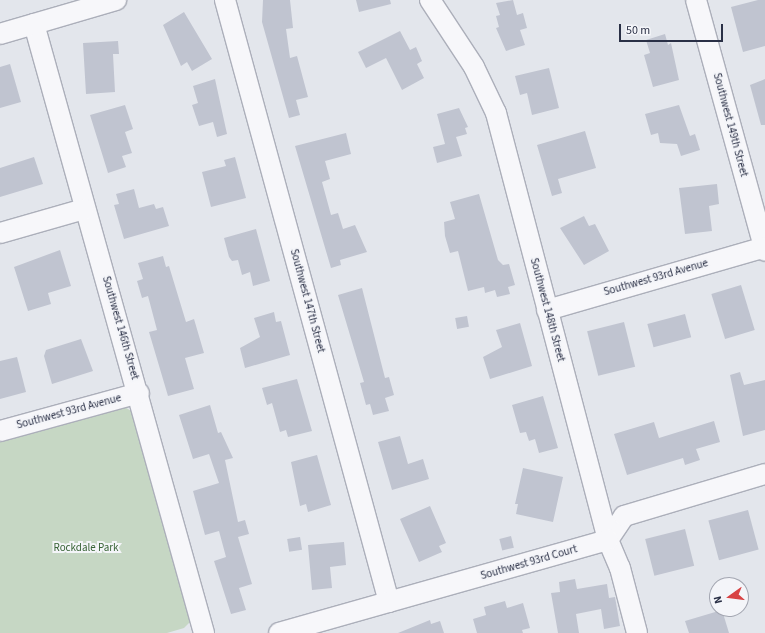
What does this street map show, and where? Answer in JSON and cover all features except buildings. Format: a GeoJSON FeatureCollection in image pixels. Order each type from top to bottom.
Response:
{"type":"FeatureCollection","features":[{"type":"Feature","properties":{"kind":"street"},"geometry":{"type":"LineString","coordinates":[[0,34],[116,0]]}},
{"type":"Feature","properties":{"kind":"street","name":"Southwest 147th Street"},"geometry":{"type":"LineString","coordinates":[[225,0],[390,602]]}},
{"type":"Feature","properties":{"kind":"street","name":"Southwest 148th Street"},"geometry":{"type":"LineString","coordinates":[[430,0],[474,67],[490,99],[608,540],[620,568],[637,633]]}},
{"type":"Feature","properties":{"kind":"street","name":"Southwest 149th Street"},"geometry":{"type":"LineString","coordinates":[[696,0],[765,248]]}},
{"type":"Feature","properties":{"kind":"street","name":"Southwest 146th Street"},"geometry":{"type":"LineString","coordinates":[[34,24],[84,209],[139,393],[200,632]]}},
{"type":"Feature","properties":{"kind":"street"},"geometry":{"type":"LineString","coordinates":[[0,233],[84,209]]}},
{"type":"Feature","properties":{"kind":"street","name":"Southwest 93rd Avenue"},"geometry":{"type":"LineString","coordinates":[[547,310],[765,248]]}},
{"type":"Feature","properties":{"kind":"street","name":"Southwest 93rd Avenue"},"geometry":{"type":"LineString","coordinates":[[0,431],[139,393]]}},
{"type":"Feature","properties":{"kind":"street"},"geometry":{"type":"LineString","coordinates":[[608,540],[624,516],[765,474]]}},
{"type":"Feature","properties":{"kind":"street","name":"Southwest 93rd Court"},"geometry":{"type":"LineString","coordinates":[[279,633],[608,540]]}},
{"type":"Feature","properties":{"kind":"green space","name":"Rockdale Park"},"geometry":{"type":"Polygon","coordinates":[[[125,407],[134,413],[190,622],[184,628],[167,633],[0,633],[0,440],[125,407]]]}}]}
